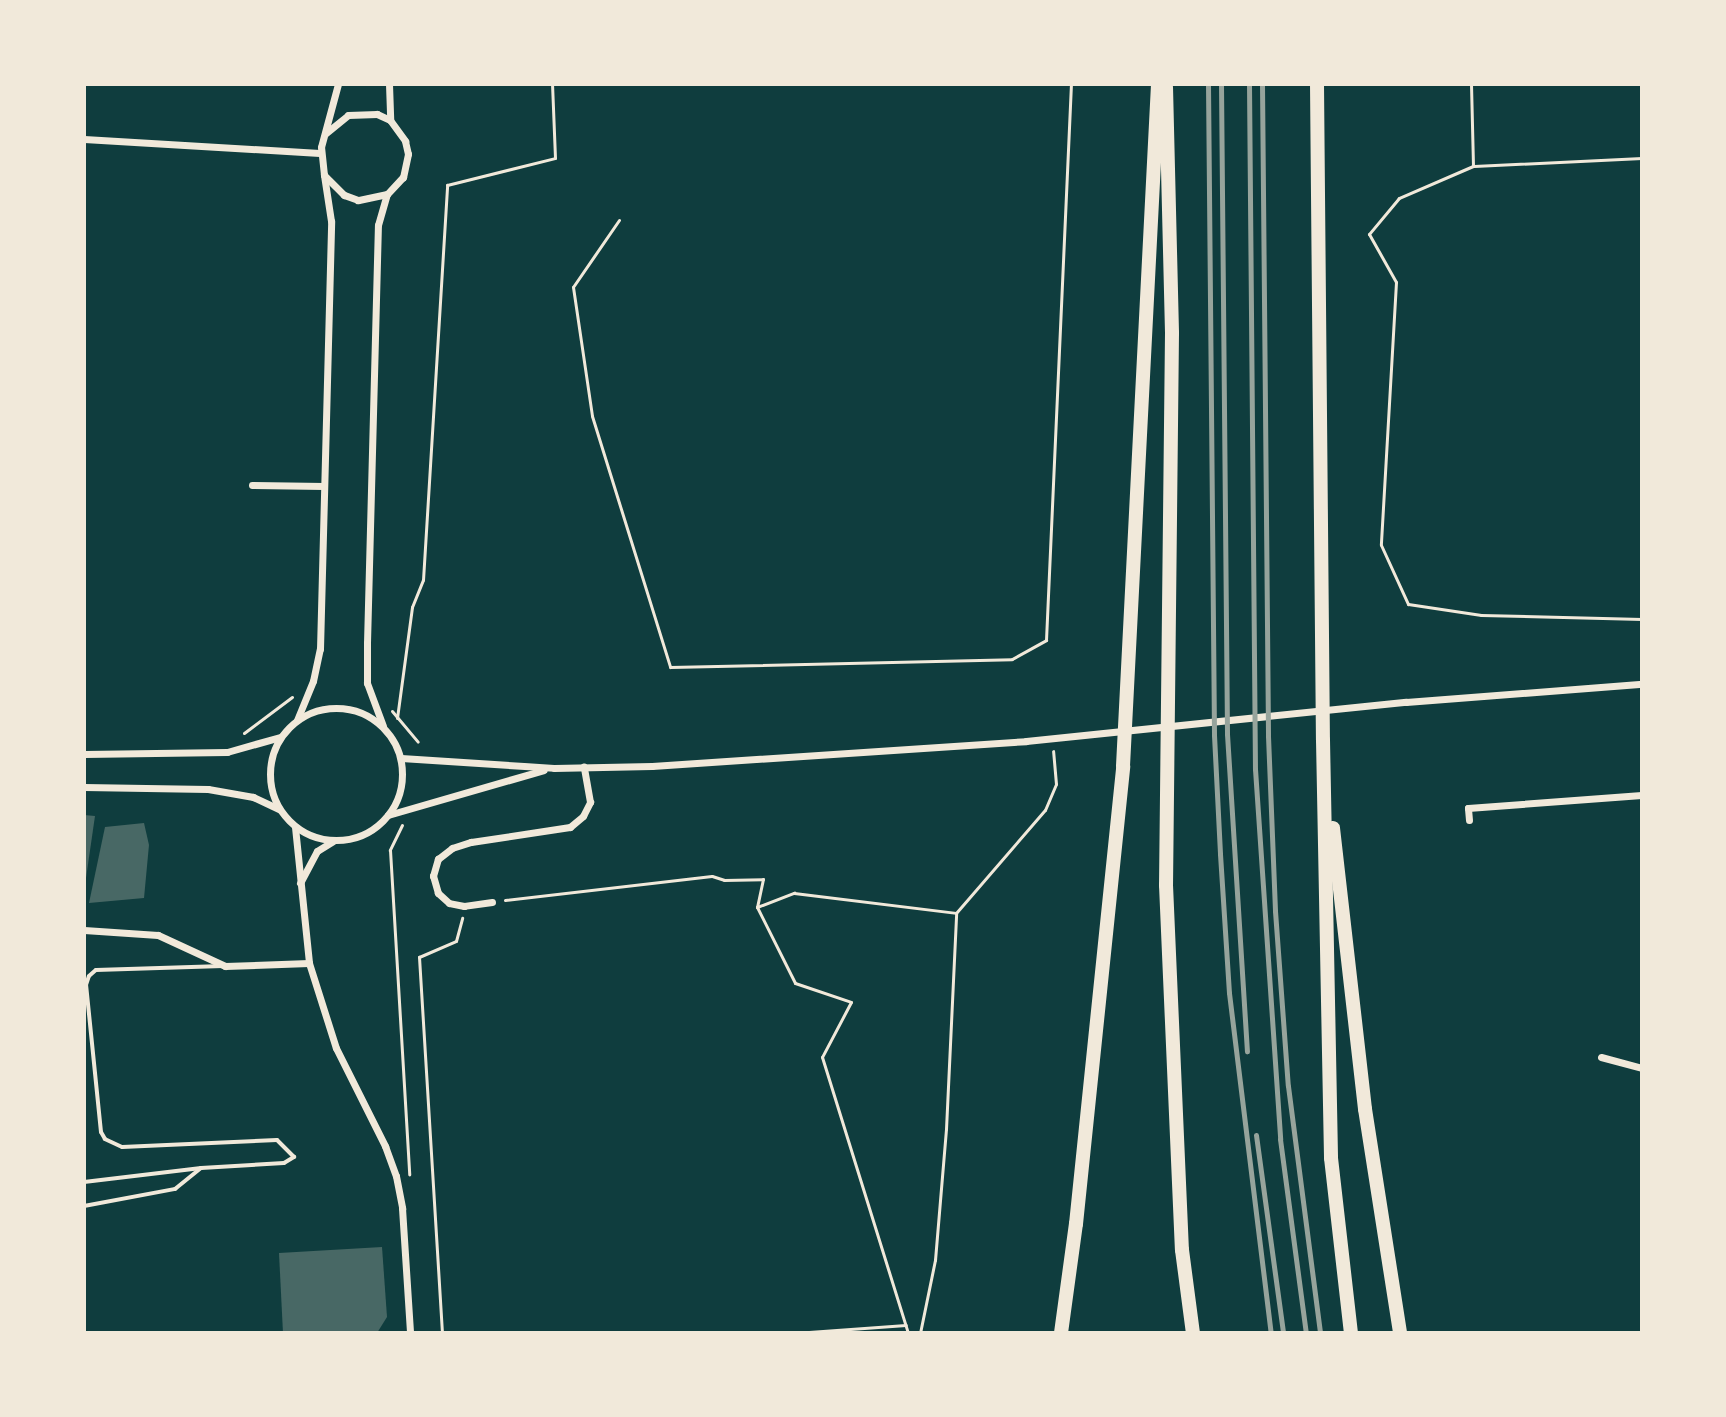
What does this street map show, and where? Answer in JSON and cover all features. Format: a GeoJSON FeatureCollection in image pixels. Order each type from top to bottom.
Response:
{"type":"FeatureCollection","features":[{"type":"Feature","properties":{"kind":"highway"},"geometry":{"type":"LineString","coordinates":[[1061,1333],[1076,1224],[1123,766],[1158,84]]}},
{"type":"Feature","properties":{"kind":"highway"},"geometry":{"type":"LineString","coordinates":[[1166,84],[1172,333],[1166,885],[1182,1250],[1193,1333]]}},
{"type":"Feature","properties":{"kind":"highway"},"geometry":{"type":"LineString","coordinates":[[1317,84],[1323,740],[1331,1158],[1351,1333]]}},
{"type":"Feature","properties":{"kind":"highway"},"geometry":{"type":"LineString","coordinates":[[1323,740],[1365,1109],[1400,1333]]}},
{"type":"Feature","properties":{"kind":"street"},"geometry":{"type":"LineString","coordinates":[[338,84],[320,153],[331,221],[320,649],[313,681],[297,720],[280,737],[270,766],[273,795],[279,809],[295,827],[320,839],[334,840],[361,836],[388,815],[554,768]]}},
{"type":"Feature","properties":{"kind":"street"},"geometry":{"type":"LineString","coordinates":[[389,84],[390,120]]}},
{"type":"Feature","properties":{"kind":"street"},"geometry":{"type":"LineString","coordinates":[[326,133],[348,115],[377,114],[390,120],[399,130],[408,154],[403,177],[387,194],[378,225],[367,683],[383,726],[401,758],[401,788],[388,815]]}},
{"type":"Feature","properties":{"kind":"street"},"geometry":{"type":"LineString","coordinates":[[84,139],[320,153]]}},
{"type":"Feature","properties":{"kind":"street"},"geometry":{"type":"LineString","coordinates":[[324,175],[332,187],[358,200],[387,194]]}},
{"type":"Feature","properties":{"kind":"street"},"geometry":{"type":"LineString","coordinates":[[252,485],[324,486]]}},
{"type":"Feature","properties":{"kind":"street"},"geometry":{"type":"LineString","coordinates":[[401,758],[554,768],[584,767],[1052,739],[1406,702],[1642,684]]}},
{"type":"Feature","properties":{"kind":"street"},"geometry":{"type":"LineString","coordinates":[[297,720],[332,707],[351,709],[383,726]]}},
{"type":"Feature","properties":{"kind":"street"},"geometry":{"type":"LineString","coordinates":[[84,754],[227,752],[280,737]]}},
{"type":"Feature","properties":{"kind":"street"},"geometry":{"type":"LineString","coordinates":[[492,902],[464,906],[449,903],[438,893],[433,876],[438,859],[452,848],[471,842],[570,827],[583,816],[590,802],[584,767]]}},
{"type":"Feature","properties":{"kind":"street"},"geometry":{"type":"LineString","coordinates":[[84,787],[208,789],[253,797],[279,809]]}},
{"type":"Feature","properties":{"kind":"street"},"geometry":{"type":"LineString","coordinates":[[1469,820],[1468,808],[1642,795]]}},
{"type":"Feature","properties":{"kind":"street"},"geometry":{"type":"LineString","coordinates":[[295,827],[309,963],[336,1048],[385,1146],[396,1176],[402,1208],[408,1331]]}},
{"type":"Feature","properties":{"kind":"street"},"geometry":{"type":"LineString","coordinates":[[299,885],[317,851],[334,840]]}},
{"type":"Feature","properties":{"kind":"street"},"geometry":{"type":"LineString","coordinates":[[84,930],[158,935],[225,966],[309,963]]}},
{"type":"Feature","properties":{"kind":"street"},"geometry":{"type":"LineString","coordinates":[[1601,1057],[1642,1068]]}},
{"type":"Feature","properties":{"kind":"lane"},"geometry":{"type":"LineString","coordinates":[[84,1182],[201,1168],[284,1163],[294,1157],[277,1140],[122,1147],[105,1139],[97,1121],[86,985],[89,976],[96,970],[225,966]]}},
{"type":"Feature","properties":{"kind":"lane"},"geometry":{"type":"LineString","coordinates":[[84,1206],[175,1189],[201,1168]]}},
{"type":"Feature","properties":{"kind":"path"},"geometry":{"type":"LineString","coordinates":[[397,718],[412,607],[423,580],[447,185],[555,158],[552,84]]}},
{"type":"Feature","properties":{"kind":"path"},"geometry":{"type":"LineString","coordinates":[[619,220],[573,287],[592,416],[670,667],[1012,659],[1046,640],[1071,84]]}},
{"type":"Feature","properties":{"kind":"path"},"geometry":{"type":"LineString","coordinates":[[1471,84],[1473,166]]}},
{"type":"Feature","properties":{"kind":"path"},"geometry":{"type":"LineString","coordinates":[[1642,158],[1473,166],[1399,198],[1369,234],[1396,282],[1381,545],[1408,604],[1481,615],[1642,619]]}},
{"type":"Feature","properties":{"kind":"path"},"geometry":{"type":"LineString","coordinates":[[255,727],[292,697],[299,681],[313,681]]}},
{"type":"Feature","properties":{"kind":"path"},"geometry":{"type":"LineString","coordinates":[[920,1333],[935,1260],[946,1129],[956,913],[1045,810],[1056,784],[1052,739]]}},
{"type":"Feature","properties":{"kind":"path"},"geometry":{"type":"LineString","coordinates":[[405,820],[390,850],[409,1175]]}},
{"type":"Feature","properties":{"kind":"path"},"geometry":{"type":"LineString","coordinates":[[492,902],[564,891],[712,876],[724,880],[763,879],[757,907],[795,983],[851,1002],[822,1057],[908,1333]]}},
{"type":"Feature","properties":{"kind":"path"},"geometry":{"type":"LineString","coordinates":[[757,907],[794,893],[956,913]]}},
{"type":"Feature","properties":{"kind":"path"},"geometry":{"type":"LineString","coordinates":[[442,1333],[419,957],[456,941],[464,906]]}},
{"type":"Feature","properties":{"kind":"path"},"geometry":{"type":"LineString","coordinates":[[795,1333],[906,1325]]}},
{"type":"Feature","properties":{"kind":"building"},"geometry":{"type":"Polygon","coordinates":[[[84,815],[95,816],[86,878],[84,878],[84,815]]]}},
{"type":"Feature","properties":{"kind":"building"},"geometry":{"type":"Polygon","coordinates":[[[144,823],[149,845],[144,898],[89,903],[105,827],[144,823]]]}},
{"type":"Feature","properties":{"kind":"building"},"geometry":{"type":"Polygon","coordinates":[[[382,1247],[387,1317],[377,1333],[283,1333],[279,1253],[382,1247]]]}},
{"type":"Feature","properties":{"kind":"railway"},"geometry":{"type":"LineString","coordinates":[[1208,84],[1214,735],[1220,854],[1229,993],[1271,1333]]}},
{"type":"Feature","properties":{"kind":"railway"},"geometry":{"type":"LineString","coordinates":[[1221,84],[1227,734],[1247,1051]]}},
{"type":"Feature","properties":{"kind":"railway"},"geometry":{"type":"LineString","coordinates":[[1249,84],[1255,769],[1280,1139],[1306,1333]]}},
{"type":"Feature","properties":{"kind":"railway"},"geometry":{"type":"LineString","coordinates":[[1262,84],[1268,736],[1275,911],[1288,1086],[1320,1333]]}},
{"type":"Feature","properties":{"kind":"railway"},"geometry":{"type":"LineString","coordinates":[[1256,1135],[1283,1333]]}}]}
